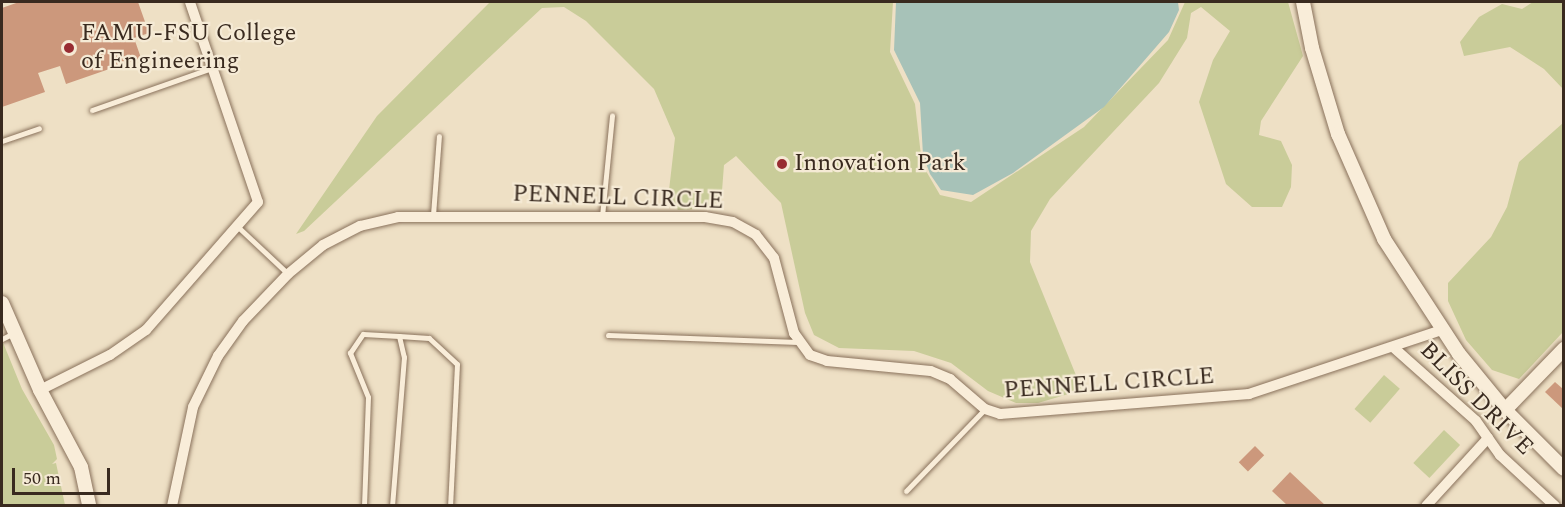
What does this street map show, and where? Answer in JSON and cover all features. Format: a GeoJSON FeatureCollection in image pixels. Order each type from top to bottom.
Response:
{"type":"FeatureCollection","features":[{"type":"Feature","properties":{"kind":"street"},"geometry":{"type":"LineString","coordinates":[[40,390],[110,355],[146,330],[258,202],[189,2]]}},
{"type":"Feature","properties":{"kind":"street"},"geometry":{"type":"LineString","coordinates":[[1303,2],[1322,86],[1354,174],[1389,247],[1440,330],[1505,410],[1563,469]]}},
{"type":"Feature","properties":{"kind":"street","name":"PENNELL CIRCLE"},"geometry":{"type":"LineString","coordinates":[[172,506],[184,437],[203,383],[243,321],[288,274],[323,245],[360,226],[398,217],[433,215],[705,217],[745,228],[774,258],[798,342],[818,359],[931,371],[959,386],[985,409],[1008,415],[1236,397],[1440,330]]}},
{"type":"Feature","properties":{"kind":"street"},"geometry":{"type":"LineString","coordinates":[[2,303],[8,336],[81,467],[89,506]]}},
{"type":"Feature","properties":{"kind":"street","name":"BLISS DRIVE"},"geometry":{"type":"LineString","coordinates":[[1393,347],[1476,421],[1500,455],[1555,506]]}},
{"type":"Feature","properties":{"kind":"street"},"geometry":{"type":"LineString","coordinates":[[1505,410],[1563,349]]}},
{"type":"Feature","properties":{"kind":"street"},"geometry":{"type":"LineString","coordinates":[[1426,506],[1488,438]]}},
{"type":"Feature","properties":{"kind":"lane"},"geometry":{"type":"LineString","coordinates":[[92,110],[212,68]]}},
{"type":"Feature","properties":{"kind":"lane"},"geometry":{"type":"LineString","coordinates":[[602,216],[612,115]]}},
{"type":"Feature","properties":{"kind":"lane"},"geometry":{"type":"LineString","coordinates":[[2,141],[39,128]]}},
{"type":"Feature","properties":{"kind":"lane"},"geometry":{"type":"LineString","coordinates":[[433,215],[439,136]]}},
{"type":"Feature","properties":{"kind":"lane"},"geometry":{"type":"LineString","coordinates":[[238,227],[288,274]]}},
{"type":"Feature","properties":{"kind":"lane"},"geometry":{"type":"LineString","coordinates":[[364,506],[368,397],[350,353],[363,334],[429,338],[457,364],[450,506]]}},
{"type":"Feature","properties":{"kind":"lane"},"geometry":{"type":"LineString","coordinates":[[608,335],[798,342]]}},
{"type":"Feature","properties":{"kind":"lane"},"geometry":{"type":"LineString","coordinates":[[392,506],[404,357],[399,336]]}},
{"type":"Feature","properties":{"kind":"lane"},"geometry":{"type":"LineString","coordinates":[[906,491],[985,409]]}},
{"type":"Feature","properties":{"kind":"green space"},"geometry":{"type":"Polygon","coordinates":[[[490,2],[893,2],[890,52],[915,104],[922,164],[940,195],[971,202],[1084,127],[1168,40],[1185,2],[1288,2],[1303,56],[1261,121],[1259,135],[1281,141],[1292,165],[1291,187],[1282,207],[1252,207],[1226,184],[1199,102],[1213,60],[1230,31],[1201,7],[1191,13],[1187,38],[1159,83],[1050,199],[1031,231],[1030,262],[1082,390],[1038,403],[1016,403],[988,391],[951,363],[914,351],[839,348],[814,335],[805,313],[781,203],[736,156],[724,165],[722,191],[713,208],[678,210],[668,199],[675,138],[654,89],[586,21],[564,7],[542,8],[304,231],[296,234],[377,116],[490,2]]]}},
{"type":"Feature","properties":{"kind":"green space"},"geometry":{"type":"Polygon","coordinates":[[[1533,2],[1563,2],[1563,89],[1544,69],[1510,47],[1464,56],[1460,42],[1479,17],[1502,4],[1522,9],[1533,2]]]}},
{"type":"Feature","properties":{"kind":"green space"},"geometry":{"type":"Polygon","coordinates":[[[1563,123],[1563,332],[1519,379],[1492,370],[1466,340],[1448,301],[1448,283],[1491,237],[1507,207],[1519,162],[1563,123]]]}},
{"type":"Feature","properties":{"kind":"green space"},"geometry":{"type":"Polygon","coordinates":[[[2,340],[22,389],[54,445],[57,459],[52,464],[56,463],[65,505],[2,505],[2,340]]]}},
{"type":"Feature","properties":{"kind":"green space"},"geometry":{"type":"Polygon","coordinates":[[[1384,375],[1400,389],[1370,423],[1354,409],[1384,375]]]}},
{"type":"Feature","properties":{"kind":"green space"},"geometry":{"type":"Polygon","coordinates":[[[1444,430],[1460,445],[1429,478],[1413,463],[1444,430]]]}},
{"type":"Feature","properties":{"kind":"shaded area"},"geometry":{"type":"Polygon","coordinates":[[[896,2],[1178,2],[1179,10],[1169,32],[1104,107],[1013,173],[973,195],[941,190],[930,174],[923,155],[920,103],[894,50],[896,2]]]}},
{"type":"Feature","properties":{"kind":"building","name":"FAMU-FSU College of Engineering"},"geometry":{"type":"Polygon","coordinates":[[[19,2],[138,2],[149,33],[134,38],[141,58],[66,84],[60,66],[38,73],[45,92],[2,107],[2,8],[19,2]]]}},
{"type":"Feature","properties":{"kind":"building"},"geometry":{"type":"Polygon","coordinates":[[[1555,382],[1563,389],[1563,409],[1545,392],[1555,382]]]}},
{"type":"Feature","properties":{"kind":"building"},"geometry":{"type":"Polygon","coordinates":[[[1255,446],[1264,455],[1248,471],[1239,462],[1255,446]]]}},
{"type":"Feature","properties":{"kind":"building"},"geometry":{"type":"Polygon","coordinates":[[[1290,472],[1326,506],[1288,506],[1272,491],[1290,472]]]}},
{"type":"Feature","properties":{"kind":"place","name":"FAMU-FSU College of Engineering"},"geometry":{"type":"Point","coordinates":[69,48]}},
{"type":"Feature","properties":{"kind":"place","name":"Innovation Park"},"geometry":{"type":"Point","coordinates":[782,164]}}]}
